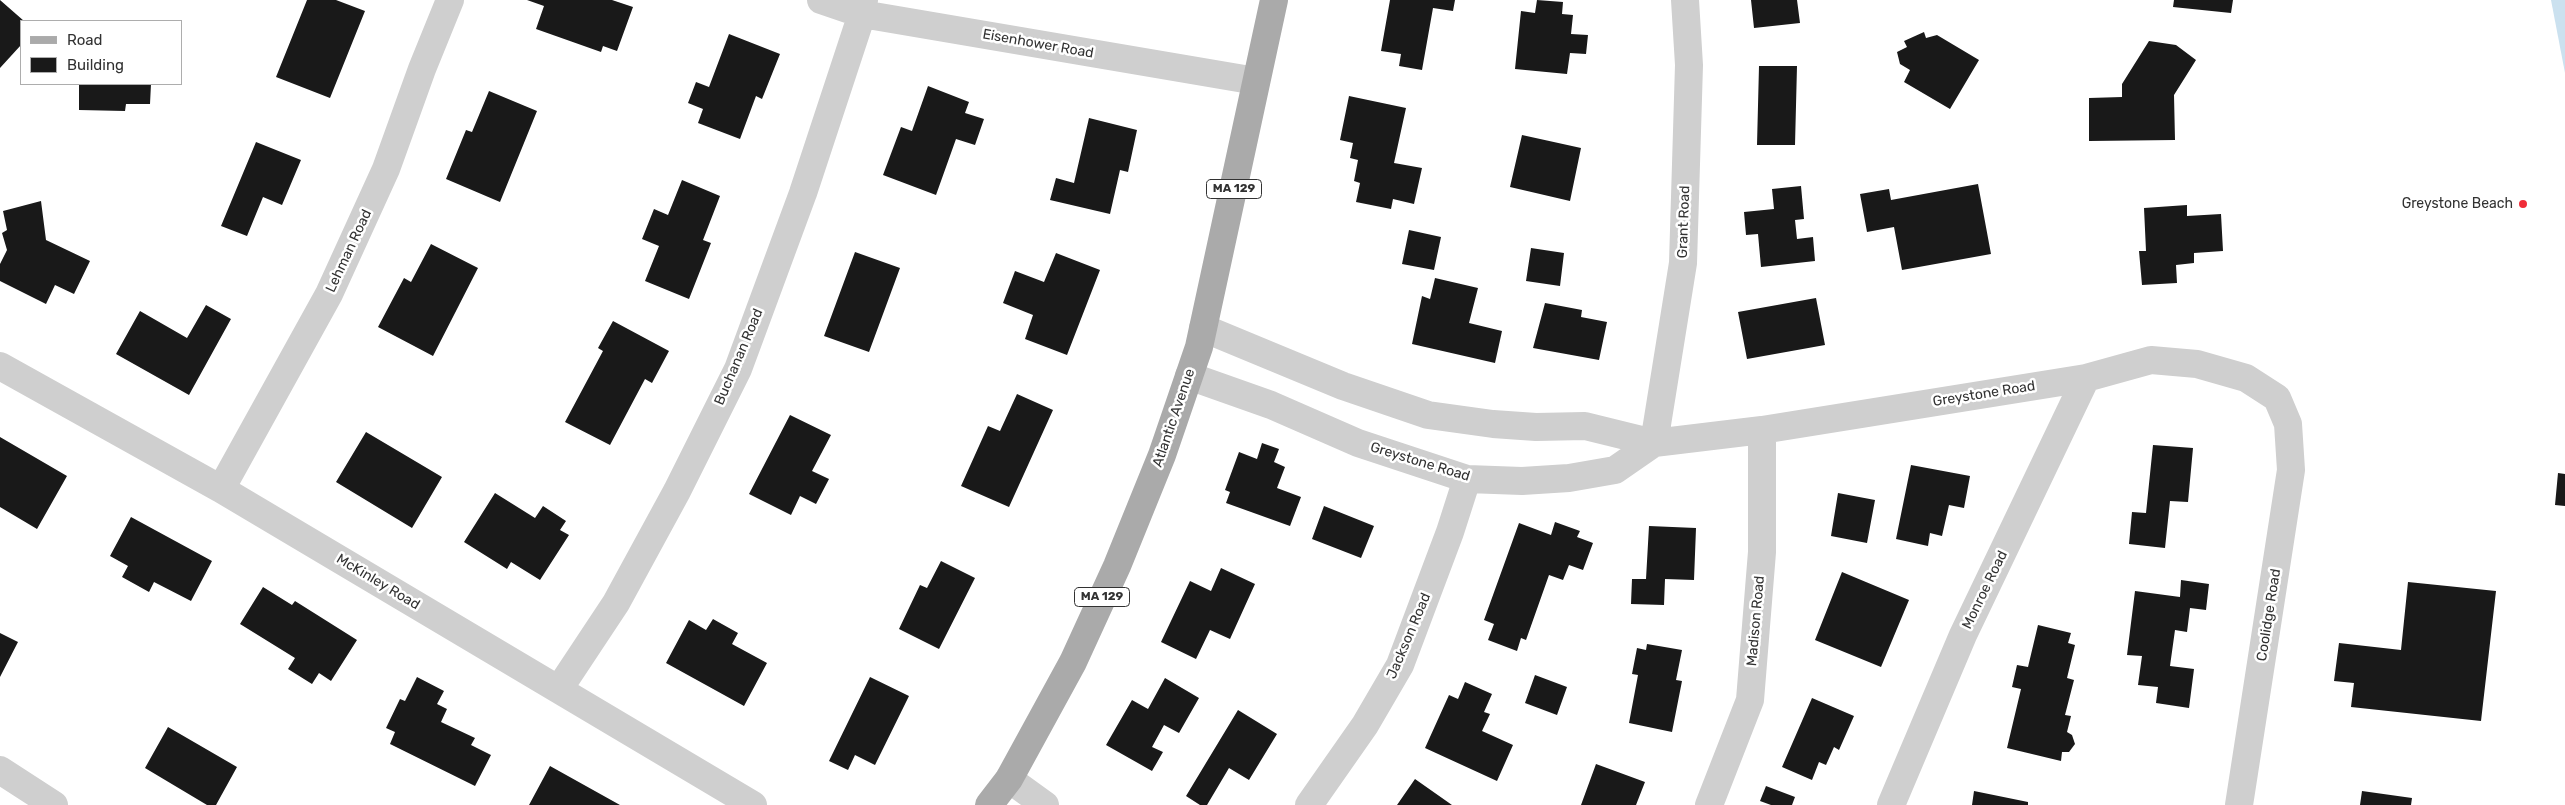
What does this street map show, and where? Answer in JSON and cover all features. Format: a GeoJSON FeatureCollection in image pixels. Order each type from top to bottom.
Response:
{"type":"FeatureCollection","features":[{"type":"Feature","properties":{"kind":"main road","name":"Atlantic Avenue"},"geometry":{"type":"LineString","coordinates":[[989,805],[1009,779],[1073,662],[1117,566],[1162,455],[1203,328],[1274,0]]}},
{"type":"Feature","properties":{"kind":"street","name":"Lehman Road"},"geometry":{"type":"LineString","coordinates":[[222,489],[329,294],[386,169],[422,69],[450,0]]}},
{"type":"Feature","properties":{"kind":"street","name":"Eisenhower Road"},"geometry":{"type":"LineString","coordinates":[[821,0],[1256,81]]}},
{"type":"Feature","properties":{"kind":"street","name":"Grant Road"},"geometry":{"type":"LineString","coordinates":[[1654,443],[1683,263],[1689,65],[1685,0]]}},
{"type":"Feature","properties":{"kind":"street","name":"Buchanan Road"},"geometry":{"type":"LineString","coordinates":[[559,689],[616,603],[677,491],[738,369],[802,193],[863,7]]}},
{"type":"Feature","properties":{"kind":"street","name":"Greystone Road"},"geometry":{"type":"LineString","coordinates":[[1203,328],[1343,386],[1428,415],[1518,426],[1585,426],[1654,443],[1762,430],[2086,378],[2151,360],[2197,364],[2246,378],[2277,398],[2288,424]]}},
{"type":"Feature","properties":{"kind":"street","name":"McKinley Road"},"geometry":{"type":"LineString","coordinates":[[0,366],[222,489],[753,805]]}},
{"type":"Feature","properties":{"kind":"street","name":"Greystone Road"},"geometry":{"type":"LineString","coordinates":[[1189,376],[1271,405],[1358,443],[1466,479],[1522,481],[1569,478],[1615,470],[1654,443]]}},
{"type":"Feature","properties":{"kind":"street","name":"Monroe Road"},"geometry":{"type":"LineString","coordinates":[[1891,805],[1963,635],[2086,378]]}},
{"type":"Feature","properties":{"kind":"street","name":"Coolidge Road"},"geometry":{"type":"LineString","coordinates":[[2239,805],[2291,470],[2288,424]]}},
{"type":"Feature","properties":{"kind":"street","name":"Madison Road"},"geometry":{"type":"LineString","coordinates":[[1709,805],[1750,700],[1762,552],[1762,430]]}},
{"type":"Feature","properties":{"kind":"street","name":"Jackson Road"},"geometry":{"type":"LineString","coordinates":[[1309,805],[1365,725],[1400,665],[1450,532],[1466,479]]}},
{"type":"Feature","properties":{"kind":"street"},"geometry":{"type":"LineString","coordinates":[[0,770],[54,805]]}},
{"type":"Feature","properties":{"kind":"street"},"geometry":{"type":"LineString","coordinates":[[1009,779],[1045,805]]}},
{"type":"Feature","properties":{"kind":"water"},"geometry":{"type":"Polygon","coordinates":[[[2551,0],[2565,0],[2565,73],[2551,0]]]}},
{"type":"Feature","properties":{"kind":"building"},"geometry":{"type":"Polygon","coordinates":[[[0,0],[23,20],[20,20],[20,46],[0,68],[0,0]]]}},
{"type":"Feature","properties":{"kind":"building"},"geometry":{"type":"Polygon","coordinates":[[[307,0],[336,0],[365,11],[330,98],[276,77],[307,0]]]}},
{"type":"Feature","properties":{"kind":"building"},"geometry":{"type":"Polygon","coordinates":[[[527,0],[612,0],[633,7],[617,51],[603,46],[601,52],[536,29],[544,6],[527,0]]]}},
{"type":"Feature","properties":{"kind":"building"},"geometry":{"type":"Polygon","coordinates":[[[1390,0],[1455,0],[1453,11],[1433,8],[1422,70],[1399,66],[1401,54],[1381,51],[1390,0]]]}},
{"type":"Feature","properties":{"kind":"building"},"geometry":{"type":"Polygon","coordinates":[[[1537,0],[1563,2],[1562,14],[1573,15],[1571,34],[1588,35],[1586,54],[1570,53],[1567,74],[1515,69],[1521,11],[1535,13],[1537,0]]]}},
{"type":"Feature","properties":{"kind":"building"},"geometry":{"type":"Polygon","coordinates":[[[1751,0],[1797,0],[1800,23],[1754,28],[1751,0]]]}},
{"type":"Feature","properties":{"kind":"building"},"geometry":{"type":"Polygon","coordinates":[[[2174,0],[2233,0],[2231,13],[2173,7],[2174,0]]]}},
{"type":"Feature","properties":{"kind":"building"},"geometry":{"type":"Polygon","coordinates":[[[1924,32],[1926,38],[1937,35],[1979,60],[1950,109],[1904,82],[1910,70],[1900,64],[1897,52],[1907,47],[1904,41],[1924,32]]]}},
{"type":"Feature","properties":{"kind":"building"},"geometry":{"type":"Polygon","coordinates":[[[729,34],[780,54],[762,99],[756,96],[740,139],[698,123],[703,109],[688,103],[696,82],[709,87],[729,34]]]}},
{"type":"Feature","properties":{"kind":"building"},"geometry":{"type":"Polygon","coordinates":[[[2149,41],[2176,45],[2196,60],[2174,95],[2175,140],[2089,141],[2089,98],[2122,97],[2122,84],[2149,41]]]}},
{"type":"Feature","properties":{"kind":"building"},"geometry":{"type":"Polygon","coordinates":[[[1759,66],[1797,66],[1795,145],[1757,145],[1759,66]]]}},
{"type":"Feature","properties":{"kind":"building"},"geometry":{"type":"Polygon","coordinates":[[[79,85],[151,85],[150,104],[126,104],[125,111],[79,110],[79,85]]]}},
{"type":"Feature","properties":{"kind":"building"},"geometry":{"type":"Polygon","coordinates":[[[928,86],[969,102],[965,113],[984,119],[975,145],[956,139],[936,195],[883,175],[901,127],[912,131],[928,86]]]}},
{"type":"Feature","properties":{"kind":"building"},"geometry":{"type":"Polygon","coordinates":[[[489,91],[537,111],[500,202],[446,179],[466,130],[472,132],[489,91]]]}},
{"type":"Feature","properties":{"kind":"building"},"geometry":{"type":"Polygon","coordinates":[[[1349,96],[1406,108],[1394,163],[1422,168],[1414,204],[1393,199],[1391,209],[1356,202],[1360,183],[1354,181],[1358,160],[1350,158],[1353,143],[1340,140],[1349,96]]]}},
{"type":"Feature","properties":{"kind":"building"},"geometry":{"type":"Polygon","coordinates":[[[1089,118],[1137,130],[1128,172],[1120,170],[1110,214],[1050,200],[1056,178],[1074,183],[1089,118]]]}},
{"type":"Feature","properties":{"kind":"building"},"geometry":{"type":"Polygon","coordinates":[[[1522,135],[1581,148],[1570,201],[1510,187],[1522,135]]]}},
{"type":"Feature","properties":{"kind":"building"},"geometry":{"type":"Polygon","coordinates":[[[256,142],[301,160],[282,205],[263,197],[247,236],[221,226],[256,142]]]}},
{"type":"Feature","properties":{"kind":"building"},"geometry":{"type":"Polygon","coordinates":[[[682,180],[720,196],[703,240],[711,243],[689,299],[645,281],[659,246],[642,239],[654,209],[668,215],[682,180]]]}},
{"type":"Feature","properties":{"kind":"building"},"geometry":{"type":"Polygon","coordinates":[[[1978,184],[1991,254],[1902,270],[1894,227],[1867,232],[1860,194],[1889,189],[1891,200],[1978,184]]]}},
{"type":"Feature","properties":{"kind":"building"},"geometry":{"type":"Polygon","coordinates":[[[1801,186],[1804,219],[1795,220],[1797,239],[1813,237],[1815,261],[1761,267],[1758,234],[1746,235],[1744,212],[1774,209],[1772,189],[1801,186]]]}},
{"type":"Feature","properties":{"kind":"building"},"geometry":{"type":"Polygon","coordinates":[[[41,201],[46,240],[90,261],[74,294],[55,285],[46,304],[0,281],[0,264],[7,250],[2,233],[7,230],[3,211],[41,201]]]}},
{"type":"Feature","properties":{"kind":"building"},"geometry":{"type":"Polygon","coordinates":[[[2187,205],[2187,216],[2221,214],[2223,251],[2194,253],[2194,263],[2176,265],[2177,283],[2142,285],[2139,251],[2146,251],[2144,208],[2187,205]]]}},
{"type":"Feature","properties":{"kind":"building"},"geometry":{"type":"Polygon","coordinates":[[[1409,230],[1441,237],[1434,270],[1402,264],[1409,230]]]}},
{"type":"Feature","properties":{"kind":"building"},"geometry":{"type":"Polygon","coordinates":[[[431,244],[478,268],[433,356],[378,327],[404,278],[411,282],[431,244]]]}},
{"type":"Feature","properties":{"kind":"building"},"geometry":{"type":"Polygon","coordinates":[[[1531,248],[1564,253],[1560,286],[1526,281],[1531,248]]]}},
{"type":"Feature","properties":{"kind":"building"},"geometry":{"type":"Polygon","coordinates":[[[855,252],[900,268],[869,352],[824,336],[855,252]]]}},
{"type":"Feature","properties":{"kind":"building"},"geometry":{"type":"Polygon","coordinates":[[[1056,253],[1100,270],[1067,355],[1025,339],[1033,315],[1003,303],[1015,271],[1044,282],[1056,253]]]}},
{"type":"Feature","properties":{"kind":"building"},"geometry":{"type":"Polygon","coordinates":[[[1435,278],[1478,288],[1469,323],[1502,331],[1495,363],[1412,344],[1422,296],[1430,299],[1435,278]]]}},
{"type":"Feature","properties":{"kind":"building"},"geometry":{"type":"Polygon","coordinates":[[[1816,298],[1825,345],[1747,359],[1738,312],[1816,298]]]}},
{"type":"Feature","properties":{"kind":"building"},"geometry":{"type":"Polygon","coordinates":[[[1545,303],[1582,310],[1581,317],[1607,322],[1599,360],[1533,348],[1545,303]]]}},
{"type":"Feature","properties":{"kind":"building"},"geometry":{"type":"Polygon","coordinates":[[[206,305],[231,319],[189,395],[116,354],[140,311],[187,338],[206,305]]]}},
{"type":"Feature","properties":{"kind":"building"},"geometry":{"type":"Polygon","coordinates":[[[613,321],[669,351],[652,383],[645,379],[610,445],[565,422],[603,351],[598,348],[613,321]]]}},
{"type":"Feature","properties":{"kind":"building"},"geometry":{"type":"Polygon","coordinates":[[[1017,394],[1053,410],[1009,507],[961,486],[988,426],[1000,431],[1017,394]]]}},
{"type":"Feature","properties":{"kind":"building"},"geometry":{"type":"Polygon","coordinates":[[[790,415],[831,435],[812,471],[829,479],[816,504],[800,496],[791,515],[749,494],[790,415]]]}},
{"type":"Feature","properties":{"kind":"building"},"geometry":{"type":"Polygon","coordinates":[[[366,432],[442,477],[412,528],[336,482],[366,432]]]}},
{"type":"Feature","properties":{"kind":"building"},"geometry":{"type":"Polygon","coordinates":[[[0,437],[67,476],[37,529],[0,507],[0,437]]]}},
{"type":"Feature","properties":{"kind":"building"},"geometry":{"type":"Polygon","coordinates":[[[1262,443],[1279,449],[1274,462],[1285,467],[1277,488],[1301,497],[1290,526],[1226,503],[1230,492],[1225,490],[1239,452],[1257,459],[1262,443]]]}},
{"type":"Feature","properties":{"kind":"building"},"geometry":{"type":"Polygon","coordinates":[[[2153,445],[2193,448],[2188,502],[2170,501],[2165,548],[2129,544],[2132,512],[2146,513],[2153,445]]]}},
{"type":"Feature","properties":{"kind":"building"},"geometry":{"type":"Polygon","coordinates":[[[1911,465],[1970,476],[1964,508],[1949,505],[1942,536],[1930,533],[1928,546],[1896,539],[1911,465]]]}},
{"type":"Feature","properties":{"kind":"building"},"geometry":{"type":"Polygon","coordinates":[[[2558,473],[2565,474],[2565,506],[2555,505],[2558,473]]]}},
{"type":"Feature","properties":{"kind":"building"},"geometry":{"type":"Polygon","coordinates":[[[495,493],[535,518],[543,506],[566,521],[560,530],[569,535],[540,580],[511,562],[507,569],[464,542],[495,493]]]}},
{"type":"Feature","properties":{"kind":"building"},"geometry":{"type":"Polygon","coordinates":[[[1838,493],[1875,500],[1867,543],[1831,536],[1838,493]]]}},
{"type":"Feature","properties":{"kind":"building"},"geometry":{"type":"Polygon","coordinates":[[[1324,506],[1374,526],[1361,558],[1312,539],[1324,506]]]}},
{"type":"Feature","properties":{"kind":"building"},"geometry":{"type":"Polygon","coordinates":[[[131,517],[212,561],[191,601],[154,582],[149,592],[122,577],[128,566],[110,556],[131,517]]]}},
{"type":"Feature","properties":{"kind":"building"},"geometry":{"type":"Polygon","coordinates":[[[1555,522],[1580,531],[1577,537],[1593,543],[1583,570],[1569,565],[1563,580],[1549,575],[1526,640],[1521,638],[1517,651],[1488,640],[1494,624],[1484,620],[1519,523],[1551,535],[1555,522]]]}},
{"type":"Feature","properties":{"kind":"building"},"geometry":{"type":"Polygon","coordinates":[[[1649,526],[1696,528],[1694,580],[1665,579],[1664,605],[1631,604],[1632,579],[1646,579],[1649,526]]]}},
{"type":"Feature","properties":{"kind":"building"},"geometry":{"type":"Polygon","coordinates":[[[941,561],[975,578],[939,649],[899,629],[920,585],[927,588],[941,561]]]}},
{"type":"Feature","properties":{"kind":"building"},"geometry":{"type":"Polygon","coordinates":[[[1221,568],[1255,584],[1230,639],[1210,630],[1196,659],[1161,642],[1190,581],[1211,591],[1221,568]]]}},
{"type":"Feature","properties":{"kind":"building"},"geometry":{"type":"Polygon","coordinates":[[[1842,572],[1909,600],[1881,667],[1815,640],[1842,572]]]}},
{"type":"Feature","properties":{"kind":"building"},"geometry":{"type":"Polygon","coordinates":[[[2181,580],[2209,584],[2206,610],[2190,608],[2187,632],[2175,630],[2170,666],[2194,669],[2189,708],[2156,703],[2158,687],[2138,685],[2142,656],[2127,655],[2135,591],[2180,597],[2181,580]]]}},
{"type":"Feature","properties":{"kind":"building"},"geometry":{"type":"Polygon","coordinates":[[[2408,582],[2496,591],[2481,721],[2351,707],[2354,683],[2334,681],[2339,643],[2401,650],[2408,582]]]}},
{"type":"Feature","properties":{"kind":"building"},"geometry":{"type":"Polygon","coordinates":[[[263,587],[292,605],[295,601],[357,640],[331,681],[319,673],[312,684],[288,669],[295,658],[240,624],[263,587]]]}},
{"type":"Feature","properties":{"kind":"building"},"geometry":{"type":"Polygon","coordinates":[[[713,619],[738,633],[732,644],[767,663],[744,706],[666,663],[689,620],[706,630],[713,619]]]}},
{"type":"Feature","properties":{"kind":"building"},"geometry":{"type":"Polygon","coordinates":[[[2038,625],[2071,633],[2068,643],[2075,645],[2067,678],[2074,680],[2065,715],[2071,716],[2067,732],[2072,735],[2075,744],[2069,752],[2062,752],[2061,761],[2007,748],[2021,689],[2012,687],[2017,665],[2028,667],[2038,625]]]}},
{"type":"Feature","properties":{"kind":"building"},"geometry":{"type":"Polygon","coordinates":[[[0,633],[18,642],[0,677],[0,633]]]}},
{"type":"Feature","properties":{"kind":"building"},"geometry":{"type":"Polygon","coordinates":[[[1647,644],[1682,650],[1676,680],[1682,681],[1672,732],[1629,723],[1638,675],[1632,674],[1637,648],[1646,650],[1647,644]]]}},
{"type":"Feature","properties":{"kind":"building"},"geometry":{"type":"Polygon","coordinates":[[[1535,675],[1567,687],[1557,715],[1525,703],[1535,675]]]}},
{"type":"Feature","properties":{"kind":"building"},"geometry":{"type":"Polygon","coordinates":[[[417,677],[444,691],[437,704],[447,709],[441,722],[475,738],[471,745],[491,755],[475,786],[390,744],[395,732],[386,728],[400,699],[405,701],[417,677]]]}},
{"type":"Feature","properties":{"kind":"building"},"geometry":{"type":"Polygon","coordinates":[[[870,677],[909,696],[875,765],[855,755],[848,770],[829,761],[870,677]]]}},
{"type":"Feature","properties":{"kind":"building"},"geometry":{"type":"Polygon","coordinates":[[[1165,678],[1199,698],[1179,733],[1164,725],[1152,747],[1163,752],[1152,771],[1106,745],[1132,700],[1148,709],[1165,678]]]}},
{"type":"Feature","properties":{"kind":"building"},"geometry":{"type":"Polygon","coordinates":[[[1465,682],[1492,694],[1484,712],[1490,714],[1482,731],[1513,745],[1497,781],[1425,748],[1449,695],[1458,699],[1465,682]]]}},
{"type":"Feature","properties":{"kind":"building"},"geometry":{"type":"Polygon","coordinates":[[[1812,698],[1854,716],[1839,750],[1834,747],[1826,765],[1819,762],[1812,780],[1782,767],[1812,698]]]}},
{"type":"Feature","properties":{"kind":"building"},"geometry":{"type":"Polygon","coordinates":[[[1238,710],[1277,734],[1249,780],[1229,768],[1207,805],[1200,805],[1186,796],[1238,710]]]}},
{"type":"Feature","properties":{"kind":"building"},"geometry":{"type":"Polygon","coordinates":[[[168,727],[237,767],[216,805],[207,805],[145,768],[168,727]]]}},
{"type":"Feature","properties":{"kind":"building"},"geometry":{"type":"Polygon","coordinates":[[[1596,764],[1645,782],[1636,805],[1581,805],[1596,764]]]}},
{"type":"Feature","properties":{"kind":"building"},"geometry":{"type":"Polygon","coordinates":[[[550,766],[620,805],[529,805],[550,766]]]}},
{"type":"Feature","properties":{"kind":"building"},"geometry":{"type":"Polygon","coordinates":[[[1415,779],[1452,805],[1397,805],[1415,779]]]}},
{"type":"Feature","properties":{"kind":"building"},"geometry":{"type":"Polygon","coordinates":[[[1766,786],[1795,797],[1792,805],[1771,805],[1760,801],[1766,786]]]}},
{"type":"Feature","properties":{"kind":"building"},"geometry":{"type":"Polygon","coordinates":[[[1974,791],[2028,802],[2028,805],[1972,805],[1974,791]]]}},
{"type":"Feature","properties":{"kind":"building"},"geometry":{"type":"Polygon","coordinates":[[[2362,791],[2412,798],[2411,805],[2360,805],[2362,791]]]}},
{"type":"Feature","properties":{"kind":"place","name":"Greystone Beach"},"geometry":{"type":"Point","coordinates":[2523,204]}}]}
